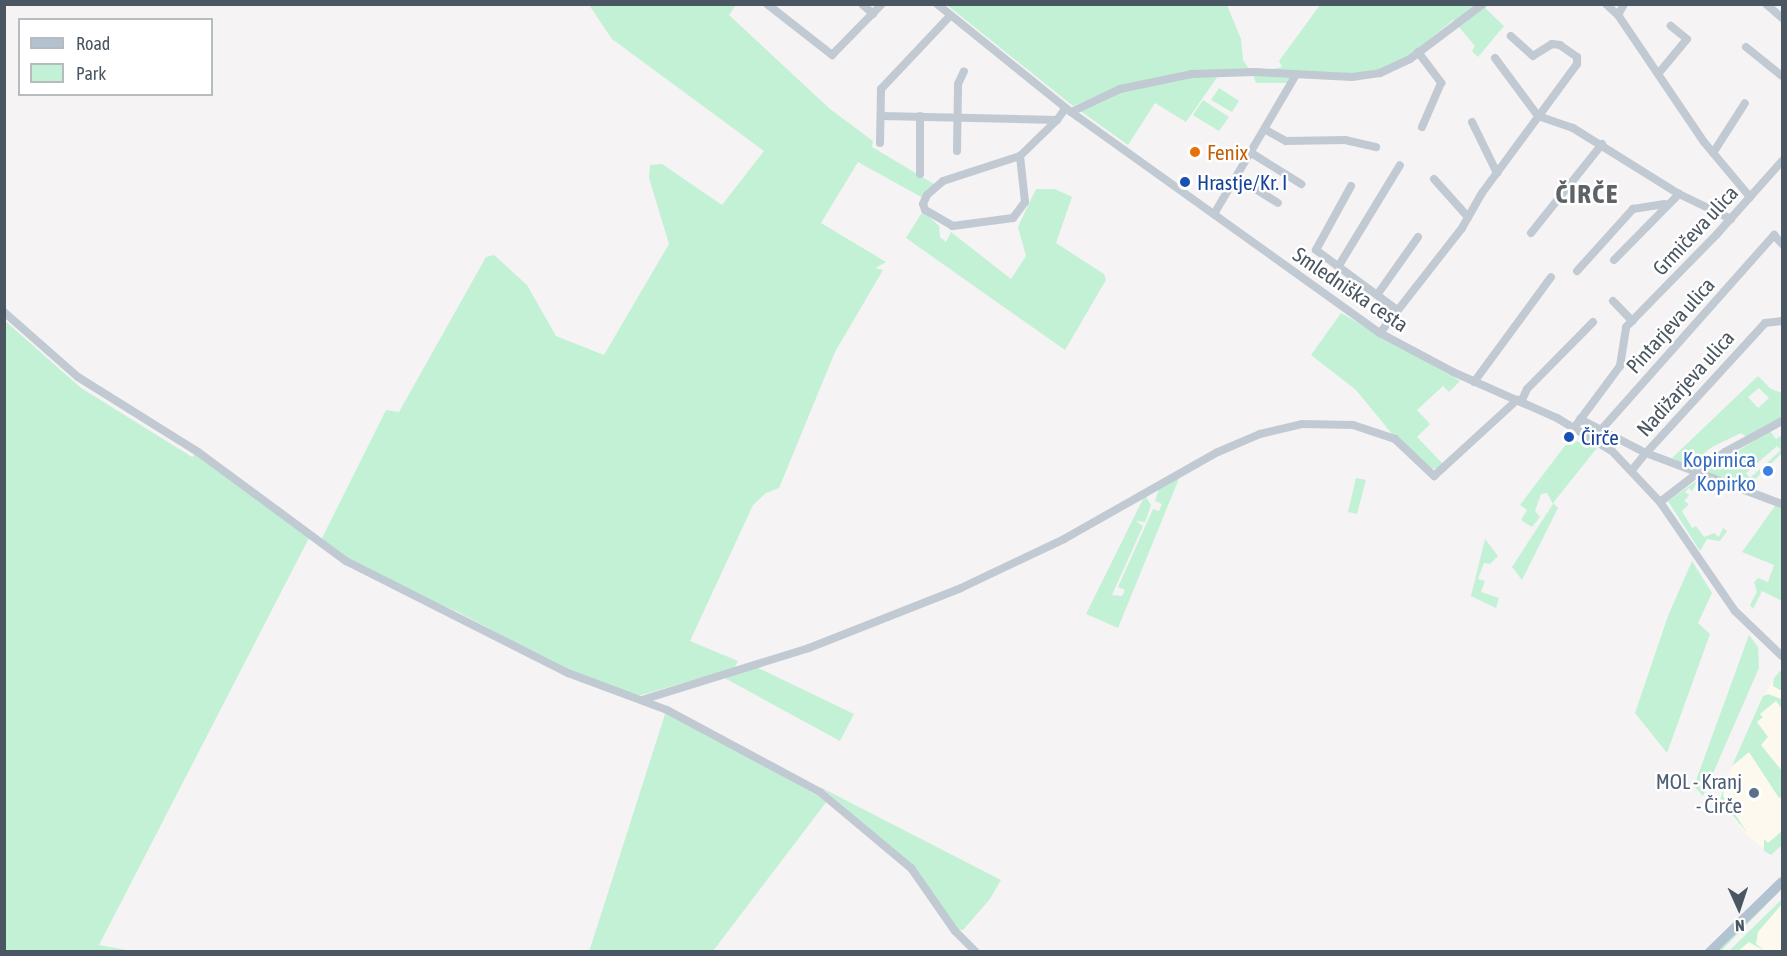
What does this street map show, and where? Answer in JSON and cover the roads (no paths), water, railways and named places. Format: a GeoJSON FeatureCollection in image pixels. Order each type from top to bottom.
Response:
{"type":"FeatureCollection","features":[{"type":"Feature","properties":{"kind":"main road"},"geometry":{"type":"LineString","coordinates":[[1710,951],[1782,874]]}},
{"type":"Feature","properties":{"kind":"main road"},"geometry":{"type":"LineString","coordinates":[[1758,902],[1782,882]]}},
{"type":"Feature","properties":{"kind":"street"},"geometry":{"type":"LineString","coordinates":[[767,4],[832,55],[882,4]]}},
{"type":"Feature","properties":{"kind":"street"},"geometry":{"type":"LineString","coordinates":[[862,4],[873,14]]}},
{"type":"Feature","properties":{"kind":"street","name":"Smledniška cesta"},"geometry":{"type":"LineString","coordinates":[[937,4],[1068,111],[1380,333],[1474,382],[1519,401],[1593,439],[1632,470],[1660,502],[1730,605],[1782,656]]}},
{"type":"Feature","properties":{"kind":"street"},"geometry":{"type":"LineString","coordinates":[[1020,156],[1025,202],[1013,218],[953,226],[926,210],[923,204],[927,195],[943,181],[1020,156],[1068,111],[1120,89],[1192,74],[1370,75],[1398,66],[1483,4]]}},
{"type":"Feature","properties":{"kind":"street"},"geometry":{"type":"LineString","coordinates":[[1606,4],[1618,15],[1713,153],[1750,197]]}},
{"type":"Feature","properties":{"kind":"street"},"geometry":{"type":"LineString","coordinates":[[1618,15],[1624,4]]}},
{"type":"Feature","properties":{"kind":"street"},"geometry":{"type":"LineString","coordinates":[[1766,4],[1782,18]]}},
{"type":"Feature","properties":{"kind":"street"},"geometry":{"type":"LineString","coordinates":[[880,143],[880,89],[950,16]]}},
{"type":"Feature","properties":{"kind":"street"},"geometry":{"type":"LineString","coordinates":[[1658,74],[1687,39],[1671,26]]}},
{"type":"Feature","properties":{"kind":"street"},"geometry":{"type":"LineString","coordinates":[[1380,333],[1468,217],[1497,173],[1577,64],[1577,57],[1552,44],[1533,56],[1511,36]]}},
{"type":"Feature","properties":{"kind":"street"},"geometry":{"type":"LineString","coordinates":[[1746,47],[1782,76]]}},
{"type":"Feature","properties":{"kind":"street"},"geometry":{"type":"LineString","coordinates":[[1418,52],[1442,83],[1422,127]]}},
{"type":"Feature","properties":{"kind":"street"},"geometry":{"type":"LineString","coordinates":[[1495,58],[1538,116],[1574,128],[1679,194],[1731,219]]}},
{"type":"Feature","properties":{"kind":"street"},"geometry":{"type":"LineString","coordinates":[[957,151],[958,84],[964,71]]}},
{"type":"Feature","properties":{"kind":"street"},"geometry":{"type":"LineString","coordinates":[[1214,214],[1238,178],[1296,75]]}},
{"type":"Feature","properties":{"kind":"street"},"geometry":{"type":"LineString","coordinates":[[1713,153],[1744,103]]}},
{"type":"Feature","properties":{"kind":"street"},"geometry":{"type":"LineString","coordinates":[[880,116],[1057,120]]}},
{"type":"Feature","properties":{"kind":"street"},"geometry":{"type":"LineString","coordinates":[[920,116],[920,174]]}},
{"type":"Feature","properties":{"kind":"street"},"geometry":{"type":"LineString","coordinates":[[1472,122],[1497,173]]}},
{"type":"Feature","properties":{"kind":"street"},"geometry":{"type":"LineString","coordinates":[[1266,130],[1286,141],[1345,140],[1376,147]]}},
{"type":"Feature","properties":{"kind":"street"},"geometry":{"type":"LineString","coordinates":[[1531,233],[1602,144]]}},
{"type":"Feature","properties":{"kind":"street"},"geometry":{"type":"LineString","coordinates":[[1252,154],[1301,184]]}},
{"type":"Feature","properties":{"kind":"street","name":"Grmičeva ulica"},"geometry":{"type":"LineString","coordinates":[[1574,428],[1620,366],[1623,335],[1632,321],[1731,219],[1782,161]]}},
{"type":"Feature","properties":{"kind":"street"},"geometry":{"type":"LineString","coordinates":[[1338,267],[1400,165]]}},
{"type":"Feature","properties":{"kind":"street"},"geometry":{"type":"LineString","coordinates":[[1238,178],[1278,203]]}},
{"type":"Feature","properties":{"kind":"street"},"geometry":{"type":"LineString","coordinates":[[1434,178],[1468,217]]}},
{"type":"Feature","properties":{"kind":"street"},"geometry":{"type":"LineString","coordinates":[[1351,186],[1317,246],[1319,254],[1397,310]]}},
{"type":"Feature","properties":{"kind":"street"},"geometry":{"type":"LineString","coordinates":[[1614,260],[1665,204],[1679,194]]}},
{"type":"Feature","properties":{"kind":"street"},"geometry":{"type":"LineString","coordinates":[[1576,271],[1633,209],[1665,204]]}},
{"type":"Feature","properties":{"kind":"street","name":"Pintarjeva ulica"},"geometry":{"type":"LineString","coordinates":[[1593,439],[1774,236],[1782,244]]}},
{"type":"Feature","properties":{"kind":"street"},"geometry":{"type":"LineString","coordinates":[[1377,295],[1418,237]]}},
{"type":"Feature","properties":{"kind":"street"},"geometry":{"type":"LineString","coordinates":[[1474,382],[1551,277]]}},
{"type":"Feature","properties":{"kind":"street"},"geometry":{"type":"LineString","coordinates":[[1613,301],[1632,321]]}},
{"type":"Feature","properties":{"kind":"street"},"geometry":{"type":"LineString","coordinates":[[4,312],[78,377],[198,452],[346,561],[568,673],[689,720],[820,792],[911,868],[955,931],[976,951]]}},
{"type":"Feature","properties":{"kind":"street","name":"Nadižarjeva ulica"},"geometry":{"type":"LineString","coordinates":[[1580,419],[1646,453],[1764,323],[1782,321]]}},
{"type":"Feature","properties":{"kind":"street"},"geometry":{"type":"LineString","coordinates":[[642,700],[809,648],[961,588],[1064,540],[1218,452],[1260,434],[1302,424],[1353,425],[1395,439],[1434,476],[1519,401],[1527,389],[1593,322]]}},
{"type":"Feature","properties":{"kind":"street"},"geometry":{"type":"LineString","coordinates":[[1660,502],[1725,452],[1782,421]]}},
{"type":"Feature","properties":{"kind":"street"},"geometry":{"type":"LineString","coordinates":[[1632,470],[1646,453],[1782,504]]}},
{"type":"Feature","properties":{"kind":"place","name":"Fenix"},"geometry":{"type":"Point","coordinates":[1195,152]}},
{"type":"Feature","properties":{"kind":"place","name":"Hrastje/Kr. I"},"geometry":{"type":"Point","coordinates":[1185,182]}},
{"type":"Feature","properties":{"kind":"place","name":"Čirče"},"geometry":{"type":"Point","coordinates":[1569,437]}},
{"type":"Feature","properties":{"kind":"place","name":"Kopirnica Kopirko"},"geometry":{"type":"Point","coordinates":[1768,471]}},
{"type":"Feature","properties":{"kind":"place","name":"MOL - Kranj - Čirče"},"geometry":{"type":"Point","coordinates":[1754,793]}},
{"type":"Feature","properties":{"kind":"district","name":"ČIRČE"},"geometry":{"type":"Point","coordinates":[1587,194]}}]}
